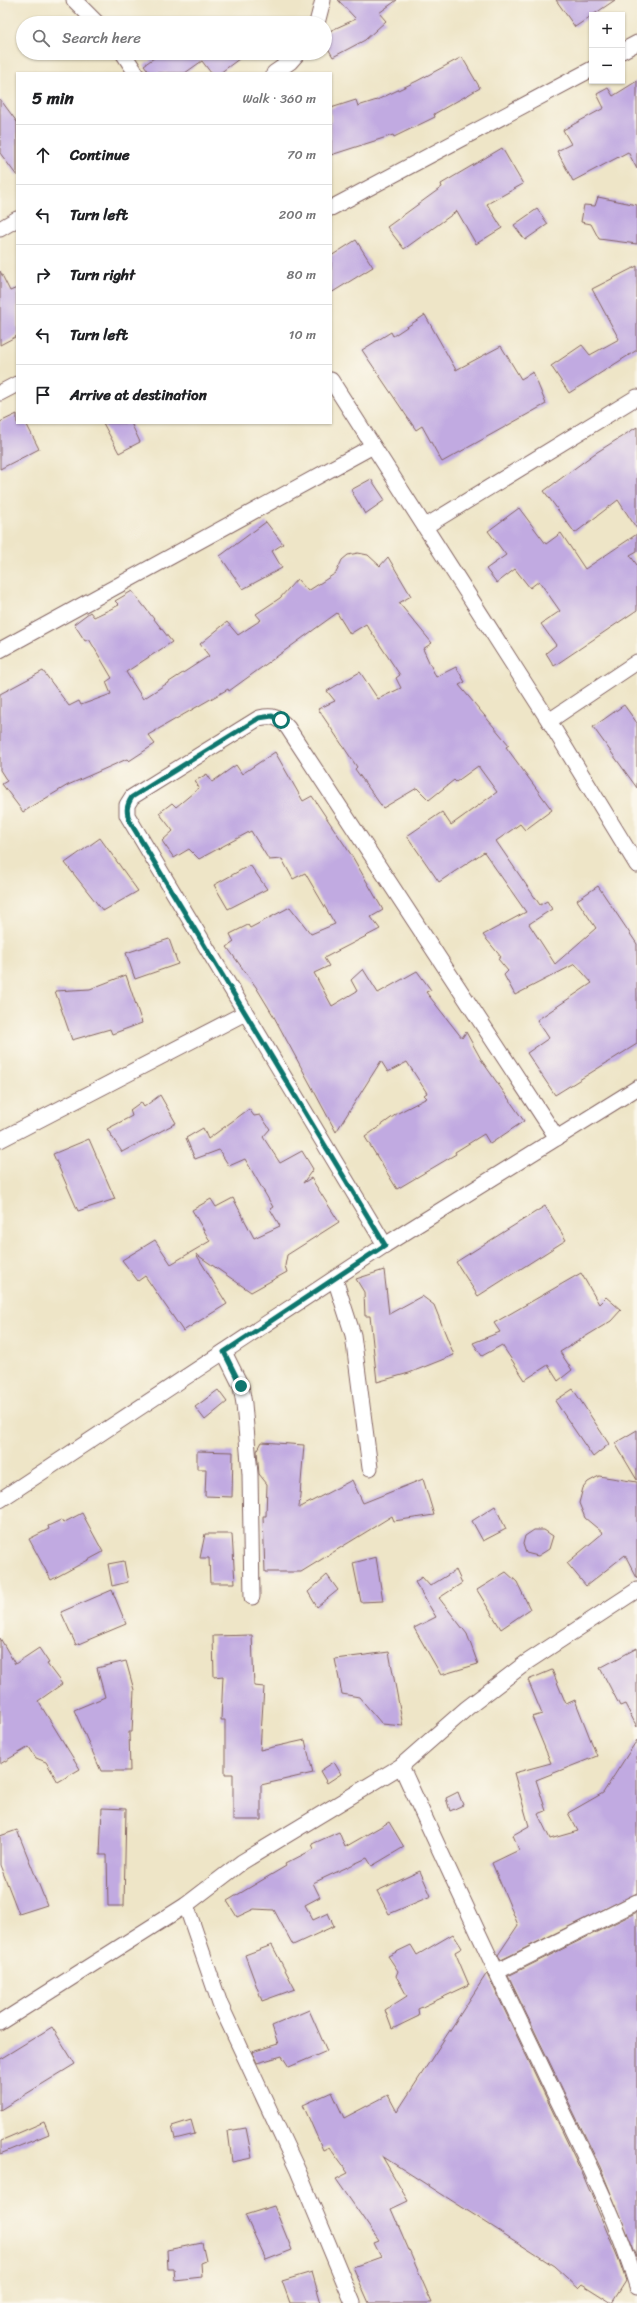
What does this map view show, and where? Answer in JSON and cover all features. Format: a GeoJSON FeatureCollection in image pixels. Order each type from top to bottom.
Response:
{"type":"FeatureCollection","features":[{"type":"Feature","properties":{"kind":"street"},"geometry":{"type":"LineString","coordinates":[[74,0],[90,16]]}},
{"type":"Feature","properties":{"kind":"street"},"geometry":{"type":"LineString","coordinates":[[319,16],[323,0]]}},
{"type":"Feature","properties":{"kind":"street"},"geometry":{"type":"LineString","coordinates":[[625,49],[637,43]]}},
{"type":"Feature","properties":{"kind":"street"},"geometry":{"type":"LineString","coordinates":[[128,60],[135,72]]}},
{"type":"Feature","properties":{"kind":"street"},"geometry":{"type":"LineString","coordinates":[[275,72],[292,60]]}},
{"type":"Feature","properties":{"kind":"street"},"geometry":{"type":"LineString","coordinates":[[332,207],[589,71]]}},
{"type":"Feature","properties":{"kind":"street"},"geometry":{"type":"LineString","coordinates":[[332,382],[426,526],[549,721],[637,865]]}},
{"type":"Feature","properties":{"kind":"street"},"geometry":{"type":"LineString","coordinates":[[0,393],[16,385]]}},
{"type":"Feature","properties":{"kind":"street"},"geometry":{"type":"LineString","coordinates":[[426,526],[637,397]]}},
{"type":"Feature","properties":{"kind":"street"},"geometry":{"type":"LineString","coordinates":[[0,650],[373,446]]}},
{"type":"Feature","properties":{"kind":"street"},"geometry":{"type":"LineString","coordinates":[[549,721],[637,662]]}},
{"type":"Feature","properties":{"kind":"street"},"geometry":{"type":"LineString","coordinates":[[385,1245],[130,822],[127,815],[127,804],[132,797],[259,718],[272,716],[281,720],[288,728],[557,1138]]}},
{"type":"Feature","properties":{"kind":"street"},"geometry":{"type":"LineString","coordinates":[[0,1140],[245,1013]]}},
{"type":"Feature","properties":{"kind":"street"},"geometry":{"type":"LineString","coordinates":[[0,1500],[385,1245],[637,1088]]}},
{"type":"Feature","properties":{"kind":"street"},"geometry":{"type":"LineString","coordinates":[[335,1279],[353,1335],[370,1468]]}},
{"type":"Feature","properties":{"kind":"street"},"geometry":{"type":"LineString","coordinates":[[224,1352],[241,1386],[244,1404],[250,1474],[252,1597]]}},
{"type":"Feature","properties":{"kind":"street"},"geometry":{"type":"LineString","coordinates":[[0,2022],[186,1905],[242,1862],[401,1766],[467,1708],[527,1662],[637,1590]]}},
{"type":"Feature","properties":{"kind":"street"},"geometry":{"type":"LineString","coordinates":[[401,1766],[496,1972],[593,2173],[627,2252],[637,2286]]}},
{"type":"Feature","properties":{"kind":"street"},"geometry":{"type":"LineString","coordinates":[[496,1972],[637,1902]]}},
{"type":"Feature","properties":{"kind":"street"},"geometry":{"type":"LineString","coordinates":[[186,1905],[220,2004],[298,2171],[354,2303]]}},
{"type":"Feature","properties":{"kind":"building"},"geometry":{"type":"Polygon","coordinates":[[[338,0],[397,0],[379,13],[386,21],[365,40],[333,57],[332,30],[356,19],[338,0]]]}},
{"type":"Feature","properties":{"kind":"building"},"geometry":{"type":"Polygon","coordinates":[[[556,0],[615,0],[597,12],[589,12],[589,18],[575,27],[556,0]]]}},
{"type":"Feature","properties":{"kind":"building"},"geometry":{"type":"Polygon","coordinates":[[[462,57],[480,88],[434,114],[435,117],[394,137],[393,135],[332,155],[332,108],[356,100],[358,106],[377,100],[462,57]]]}},
{"type":"Feature","properties":{"kind":"building"},"geometry":{"type":"Polygon","coordinates":[[[151,60],[238,60],[221,72],[210,72],[202,61],[186,72],[149,72],[144,65],[151,60]]]}},
{"type":"Feature","properties":{"kind":"building"},"geometry":{"type":"Polygon","coordinates":[[[637,81],[637,169],[628,152],[573,181],[557,151],[571,144],[563,130],[604,108],[597,94],[608,88],[613,96],[637,81]]]}},
{"type":"Feature","properties":{"kind":"building"},"geometry":{"type":"Polygon","coordinates":[[[0,99],[16,121],[16,175],[0,153],[0,99]]]}},
{"type":"Feature","properties":{"kind":"building"},"geometry":{"type":"Polygon","coordinates":[[[502,148],[523,184],[487,204],[502,228],[476,244],[457,211],[404,249],[387,227],[442,187],[441,184],[502,148]]]}},
{"type":"Feature","properties":{"kind":"building"},"geometry":{"type":"Polygon","coordinates":[[[598,197],[637,205],[637,244],[599,239],[591,224],[581,222],[584,205],[595,206],[598,197]]]}},
{"type":"Feature","properties":{"kind":"building"},"geometry":{"type":"Polygon","coordinates":[[[537,209],[548,224],[525,240],[514,225],[537,209]]]}},
{"type":"Feature","properties":{"kind":"building"},"geometry":{"type":"Polygon","coordinates":[[[356,240],[373,267],[332,292],[332,255],[356,240]]]}},
{"type":"Feature","properties":{"kind":"building"},"geometry":{"type":"Polygon","coordinates":[[[637,266],[637,350],[569,393],[551,366],[582,345],[590,355],[619,339],[592,289],[637,266]]]}},
{"type":"Feature","properties":{"kind":"building"},"geometry":{"type":"Polygon","coordinates":[[[0,271],[10,291],[16,288],[16,337],[0,345],[0,271]]]}},
{"type":"Feature","properties":{"kind":"building"},"geometry":{"type":"Polygon","coordinates":[[[425,315],[456,370],[501,346],[521,379],[533,372],[546,404],[442,462],[422,426],[416,430],[362,350],[391,332],[393,336],[425,315]]]}},
{"type":"Feature","properties":{"kind":"building"},"geometry":{"type":"Polygon","coordinates":[[[16,414],[16,424],[26,424],[39,449],[0,469],[0,422],[16,414]]]}},
{"type":"Feature","properties":{"kind":"building"},"geometry":{"type":"Polygon","coordinates":[[[104,424],[131,424],[140,442],[119,453],[104,424]]]}},
{"type":"Feature","properties":{"kind":"building"},"geometry":{"type":"Polygon","coordinates":[[[637,427],[637,529],[618,500],[575,533],[544,491],[594,454],[637,427]]]}},
{"type":"Feature","properties":{"kind":"building"},"geometry":{"type":"Polygon","coordinates":[[[371,479],[385,500],[365,514],[351,490],[371,479]]]}},
{"type":"Feature","properties":{"kind":"building"},"geometry":{"type":"Polygon","coordinates":[[[519,508],[546,544],[561,533],[585,569],[637,534],[637,551],[630,555],[637,565],[637,610],[554,666],[546,653],[556,645],[541,624],[560,611],[539,581],[530,588],[515,569],[497,583],[486,569],[506,555],[488,531],[519,508]]]}},
{"type":"Feature","properties":{"kind":"building"},"geometry":{"type":"Polygon","coordinates":[[[266,522],[283,544],[272,551],[282,568],[243,589],[220,556],[266,522]]]}},
{"type":"Feature","properties":{"kind":"building"},"geometry":{"type":"Polygon","coordinates":[[[358,553],[368,555],[380,566],[388,557],[411,596],[399,603],[432,643],[423,649],[436,677],[456,667],[465,682],[459,685],[509,745],[506,747],[552,810],[525,830],[520,824],[496,841],[540,905],[547,901],[552,909],[529,924],[555,964],[596,928],[577,900],[598,886],[637,944],[637,1044],[555,1095],[527,1053],[549,1038],[537,1020],[592,983],[575,964],[515,995],[504,975],[508,971],[498,959],[501,957],[483,935],[526,912],[484,852],[439,882],[407,836],[442,812],[451,825],[497,792],[478,766],[456,782],[454,780],[429,800],[417,788],[383,808],[355,769],[357,767],[318,709],[335,701],[327,691],[360,672],[378,699],[401,688],[396,678],[400,675],[366,624],[350,634],[337,613],[229,691],[228,689],[148,735],[155,744],[129,761],[127,759],[68,785],[23,812],[2,784],[7,781],[0,770],[0,694],[43,671],[69,706],[79,701],[81,705],[111,694],[106,682],[112,678],[89,639],[85,641],[74,624],[90,612],[94,617],[119,605],[115,601],[132,591],[172,642],[126,672],[143,699],[209,656],[200,644],[227,622],[238,635],[261,620],[256,614],[280,598],[297,579],[308,591],[336,573],[342,560],[348,555],[358,553]]]}},
{"type":"Feature","properties":{"kind":"building"},"geometry":{"type":"Polygon","coordinates":[[[624,705],[637,723],[637,788],[593,727],[624,705]]]}},
{"type":"Feature","properties":{"kind":"building"},"geometry":{"type":"Polygon","coordinates":[[[275,752],[303,801],[312,796],[352,856],[383,910],[371,917],[380,929],[324,958],[329,966],[314,973],[332,1006],[357,991],[351,980],[363,969],[378,993],[417,971],[431,990],[426,992],[462,1038],[466,1032],[482,1061],[524,1121],[490,1144],[484,1134],[455,1152],[456,1154],[397,1189],[365,1137],[398,1113],[427,1098],[424,1095],[427,1093],[407,1062],[388,1072],[381,1061],[336,1132],[273,1015],[256,987],[227,947],[234,942],[230,934],[248,925],[250,928],[290,907],[311,934],[335,924],[305,873],[293,879],[282,859],[269,860],[251,831],[199,859],[189,849],[174,858],[162,841],[173,831],[159,813],[172,803],[176,807],[199,788],[195,781],[207,774],[212,782],[236,765],[242,774],[275,752]]]}},
{"type":"Feature","properties":{"kind":"building"},"geometry":{"type":"Polygon","coordinates":[[[100,838],[138,891],[103,911],[65,863],[100,838]]]}},
{"type":"Feature","properties":{"kind":"building"},"geometry":{"type":"Polygon","coordinates":[[[250,865],[267,889],[228,909],[214,885],[250,865]]]}},
{"type":"Feature","properties":{"kind":"building"},"geometry":{"type":"Polygon","coordinates":[[[169,939],[178,964],[135,979],[126,953],[169,939]]]}},
{"type":"Feature","properties":{"kind":"building"},"geometry":{"type":"Polygon","coordinates":[[[126,975],[142,1023],[112,1034],[110,1029],[72,1040],[55,991],[90,989],[126,975]]]}},
{"type":"Feature","properties":{"kind":"building"},"geometry":{"type":"Polygon","coordinates":[[[160,1095],[176,1123],[122,1152],[107,1129],[132,1116],[130,1110],[141,1102],[144,1107],[160,1095]]]}},
{"type":"Feature","properties":{"kind":"building"},"geometry":{"type":"Polygon","coordinates":[[[249,1109],[254,1116],[260,1115],[270,1129],[263,1137],[280,1163],[302,1151],[313,1169],[303,1183],[311,1178],[339,1222],[287,1255],[285,1266],[287,1272],[251,1292],[196,1254],[227,1304],[183,1331],[145,1276],[138,1281],[122,1260],[155,1240],[171,1264],[210,1241],[192,1210],[211,1199],[216,1207],[233,1198],[254,1238],[280,1226],[270,1209],[273,1207],[245,1159],[229,1166],[219,1150],[195,1159],[186,1138],[203,1128],[208,1139],[249,1109]]]}},
{"type":"Feature","properties":{"kind":"building"},"geometry":{"type":"Polygon","coordinates":[[[89,1139],[115,1199],[78,1211],[53,1154],[89,1139]]]}},
{"type":"Feature","properties":{"kind":"building"},"geometry":{"type":"Polygon","coordinates":[[[545,1206],[566,1240],[478,1296],[456,1262],[545,1206]]]}},
{"type":"Feature","properties":{"kind":"building"},"geometry":{"type":"Polygon","coordinates":[[[384,1270],[389,1314],[422,1296],[434,1305],[454,1355],[409,1373],[377,1382],[370,1316],[365,1316],[364,1292],[356,1279],[384,1270]]]}},
{"type":"Feature","properties":{"kind":"building"},"geometry":{"type":"Polygon","coordinates":[[[581,1273],[599,1304],[606,1297],[621,1310],[611,1321],[560,1352],[572,1370],[558,1381],[548,1365],[525,1380],[502,1345],[482,1356],[473,1343],[500,1332],[494,1323],[581,1273]]]}},
{"type":"Feature","properties":{"kind":"building"},"geometry":{"type":"Polygon","coordinates":[[[573,1389],[609,1444],[593,1457],[555,1401],[573,1389]]]}},
{"type":"Feature","properties":{"kind":"building"},"geometry":{"type":"Polygon","coordinates":[[[218,1390],[227,1402],[205,1420],[195,1407],[218,1390]]]}},
{"type":"Feature","properties":{"kind":"building"},"geometry":{"type":"Polygon","coordinates":[[[637,1430],[637,1480],[615,1443],[637,1430]]]}},
{"type":"Feature","properties":{"kind":"building"},"geometry":{"type":"Polygon","coordinates":[[[262,1442],[304,1445],[299,1508],[352,1480],[363,1503],[423,1479],[434,1515],[394,1521],[392,1516],[301,1572],[265,1572],[263,1516],[266,1516],[267,1484],[259,1474],[257,1451],[262,1442]]]}},
{"type":"Feature","properties":{"kind":"building"},"geometry":{"type":"Polygon","coordinates":[[[197,1451],[233,1452],[232,1497],[205,1496],[206,1469],[197,1469],[197,1451]]]}},
{"type":"Feature","properties":{"kind":"building"},"geometry":{"type":"Polygon","coordinates":[[[599,1476],[637,1482],[637,1578],[625,1555],[586,1586],[567,1563],[603,1533],[585,1518],[579,1503],[583,1488],[588,1482],[599,1476]]]}},
{"type":"Feature","properties":{"kind":"building"},"geometry":{"type":"Polygon","coordinates":[[[495,1506],[506,1529],[483,1541],[472,1521],[495,1506]]]}},
{"type":"Feature","properties":{"kind":"building"},"geometry":{"type":"Polygon","coordinates":[[[82,1513],[103,1552],[51,1580],[29,1539],[49,1529],[48,1526],[61,1520],[63,1523],[82,1513]]]}},
{"type":"Feature","properties":{"kind":"building"},"geometry":{"type":"Polygon","coordinates":[[[534,1530],[544,1530],[553,1536],[549,1549],[538,1556],[526,1553],[523,1544],[525,1536],[534,1530]]]}},
{"type":"Feature","properties":{"kind":"building"},"geometry":{"type":"Polygon","coordinates":[[[205,1534],[232,1534],[235,1583],[210,1583],[209,1558],[200,1558],[205,1534]]]}},
{"type":"Feature","properties":{"kind":"building"},"geometry":{"type":"Polygon","coordinates":[[[376,1557],[383,1601],[361,1602],[353,1563],[376,1557]]]}},
{"type":"Feature","properties":{"kind":"building"},"geometry":{"type":"Polygon","coordinates":[[[124,1561],[128,1582],[112,1586],[108,1564],[124,1561]]]}},
{"type":"Feature","properties":{"kind":"building"},"geometry":{"type":"Polygon","coordinates":[[[456,1570],[462,1583],[439,1598],[467,1634],[478,1664],[441,1675],[414,1628],[436,1617],[415,1582],[422,1577],[430,1586],[456,1570]]]}},
{"type":"Feature","properties":{"kind":"building"},"geometry":{"type":"Polygon","coordinates":[[[506,1572],[517,1582],[530,1609],[501,1629],[477,1590],[506,1572]]]}},
{"type":"Feature","properties":{"kind":"building"},"geometry":{"type":"Polygon","coordinates":[[[327,1575],[338,1590],[317,1607],[308,1592],[327,1575]]]}},
{"type":"Feature","properties":{"kind":"building"},"geometry":{"type":"Polygon","coordinates":[[[112,1590],[126,1624],[76,1645],[61,1612],[112,1590]]]}},
{"type":"Feature","properties":{"kind":"building"},"geometry":{"type":"Polygon","coordinates":[[[252,1635],[254,1686],[264,1687],[260,1750],[305,1740],[313,1773],[261,1785],[261,1820],[233,1820],[233,1774],[225,1774],[225,1720],[221,1720],[223,1676],[214,1677],[213,1636],[252,1635]]]}},
{"type":"Feature","properties":{"kind":"building"},"geometry":{"type":"Polygon","coordinates":[[[0,1638],[15,1664],[39,1648],[49,1663],[47,1664],[62,1684],[38,1701],[80,1769],[58,1782],[46,1762],[36,1758],[29,1747],[0,1764],[0,1638]]]}},
{"type":"Feature","properties":{"kind":"building"},"geometry":{"type":"Polygon","coordinates":[[[637,1648],[637,1727],[625,1704],[620,1706],[600,1668],[637,1648]]]}},
{"type":"Feature","properties":{"kind":"building"},"geometry":{"type":"Polygon","coordinates":[[[389,1652],[403,1726],[382,1724],[359,1697],[342,1694],[335,1659],[389,1652]]]}},
{"type":"Feature","properties":{"kind":"building"},"geometry":{"type":"Polygon","coordinates":[[[126,1661],[134,1690],[132,1732],[129,1732],[130,1771],[101,1771],[74,1710],[105,1697],[97,1668],[126,1661]]]}},
{"type":"Feature","properties":{"kind":"building"},"geometry":{"type":"Polygon","coordinates":[[[552,1670],[566,1704],[575,1700],[597,1756],[536,1780],[546,1811],[538,1814],[550,1839],[578,1831],[568,1813],[603,1793],[637,1740],[637,1893],[501,1960],[498,1955],[518,1925],[492,1863],[519,1850],[513,1835],[529,1826],[514,1773],[551,1763],[532,1717],[542,1714],[528,1680],[552,1670]]]}},
{"type":"Feature","properties":{"kind":"building"},"geometry":{"type":"Polygon","coordinates":[[[334,1762],[341,1774],[327,1783],[320,1771],[334,1762]]]}},
{"type":"Feature","properties":{"kind":"building"},"geometry":{"type":"Polygon","coordinates":[[[458,1792],[463,1805],[450,1811],[446,1798],[458,1792]]]}},
{"type":"Feature","properties":{"kind":"building"},"geometry":{"type":"Polygon","coordinates":[[[102,1808],[126,1809],[124,1906],[108,1906],[107,1855],[100,1855],[102,1808]]]}},
{"type":"Feature","properties":{"kind":"building"},"geometry":{"type":"Polygon","coordinates":[[[389,1822],[404,1847],[372,1866],[367,1858],[313,1883],[320,1897],[305,1905],[313,1920],[328,1913],[334,1926],[293,1945],[274,1910],[254,1909],[237,1917],[227,1901],[286,1866],[285,1864],[314,1849],[312,1844],[339,1832],[345,1847],[389,1822]]]}},
{"type":"Feature","properties":{"kind":"building"},"geometry":{"type":"Polygon","coordinates":[[[17,1830],[47,1905],[19,1914],[0,1865],[0,1836],[17,1830]]]}},
{"type":"Feature","properties":{"kind":"building"},"geometry":{"type":"Polygon","coordinates":[[[420,1871],[431,1896],[389,1914],[377,1891],[420,1871]]]}},
{"type":"Feature","properties":{"kind":"building"},"geometry":{"type":"Polygon","coordinates":[[[637,1912],[637,2257],[600,2167],[508,1976],[637,1912]]]}},
{"type":"Feature","properties":{"kind":"building"},"geometry":{"type":"Polygon","coordinates":[[[453,1934],[462,1948],[455,1952],[469,1985],[418,2009],[419,2016],[392,2029],[385,2010],[407,1996],[396,1976],[398,1971],[388,1956],[411,1945],[417,1955],[453,1934]]]}},
{"type":"Feature","properties":{"kind":"building"},"geometry":{"type":"Polygon","coordinates":[[[272,1945],[295,1989],[262,2001],[245,1955],[272,1945]]]}},
{"type":"Feature","properties":{"kind":"building"},"geometry":{"type":"Polygon","coordinates":[[[487,1973],[583,2175],[619,2260],[626,2281],[612,2303],[582,2284],[578,2288],[554,2266],[382,2156],[408,2201],[391,2209],[432,2303],[369,2303],[353,2267],[381,2257],[374,2243],[379,2241],[336,2179],[348,2173],[329,2147],[323,2150],[303,2105],[332,2092],[344,2118],[388,2095],[397,2112],[487,1973]]]}},
{"type":"Feature","properties":{"kind":"building"},"geometry":{"type":"Polygon","coordinates":[[[309,2010],[327,2051],[289,2067],[282,2056],[257,2063],[252,2052],[278,2044],[272,2026],[309,2010]]]}},
{"type":"Feature","properties":{"kind":"building"},"geometry":{"type":"Polygon","coordinates":[[[52,2027],[75,2064],[0,2110],[0,2059],[52,2027]]]}},
{"type":"Feature","properties":{"kind":"building"},"geometry":{"type":"Polygon","coordinates":[[[191,2120],[195,2134],[175,2139],[172,2126],[191,2120]]]}},
{"type":"Feature","properties":{"kind":"building"},"geometry":{"type":"Polygon","coordinates":[[[44,2122],[49,2134],[0,2154],[0,2141],[44,2122]]]}},
{"type":"Feature","properties":{"kind":"building"},"geometry":{"type":"Polygon","coordinates":[[[246,2128],[252,2158],[232,2162],[228,2131],[246,2128]]]}},
{"type":"Feature","properties":{"kind":"building"},"geometry":{"type":"Polygon","coordinates":[[[274,2206],[292,2250],[266,2260],[245,2215],[274,2206]]]}},
{"type":"Feature","properties":{"kind":"building"},"geometry":{"type":"Polygon","coordinates":[[[202,2243],[206,2261],[201,2263],[202,2277],[175,2280],[174,2269],[168,2269],[167,2250],[202,2243]]]}},
{"type":"Feature","properties":{"kind":"building"},"geometry":{"type":"Polygon","coordinates":[[[312,2272],[321,2303],[290,2303],[282,2281],[312,2272]]]}},
{"type":"Feature","properties":{"kind":"route"},"geometry":{"type":"LineString","coordinates":[[241,1386],[224,1352],[385,1245],[130,822],[127,815],[127,804],[132,797],[259,718],[272,716],[281,720]]}}]}
